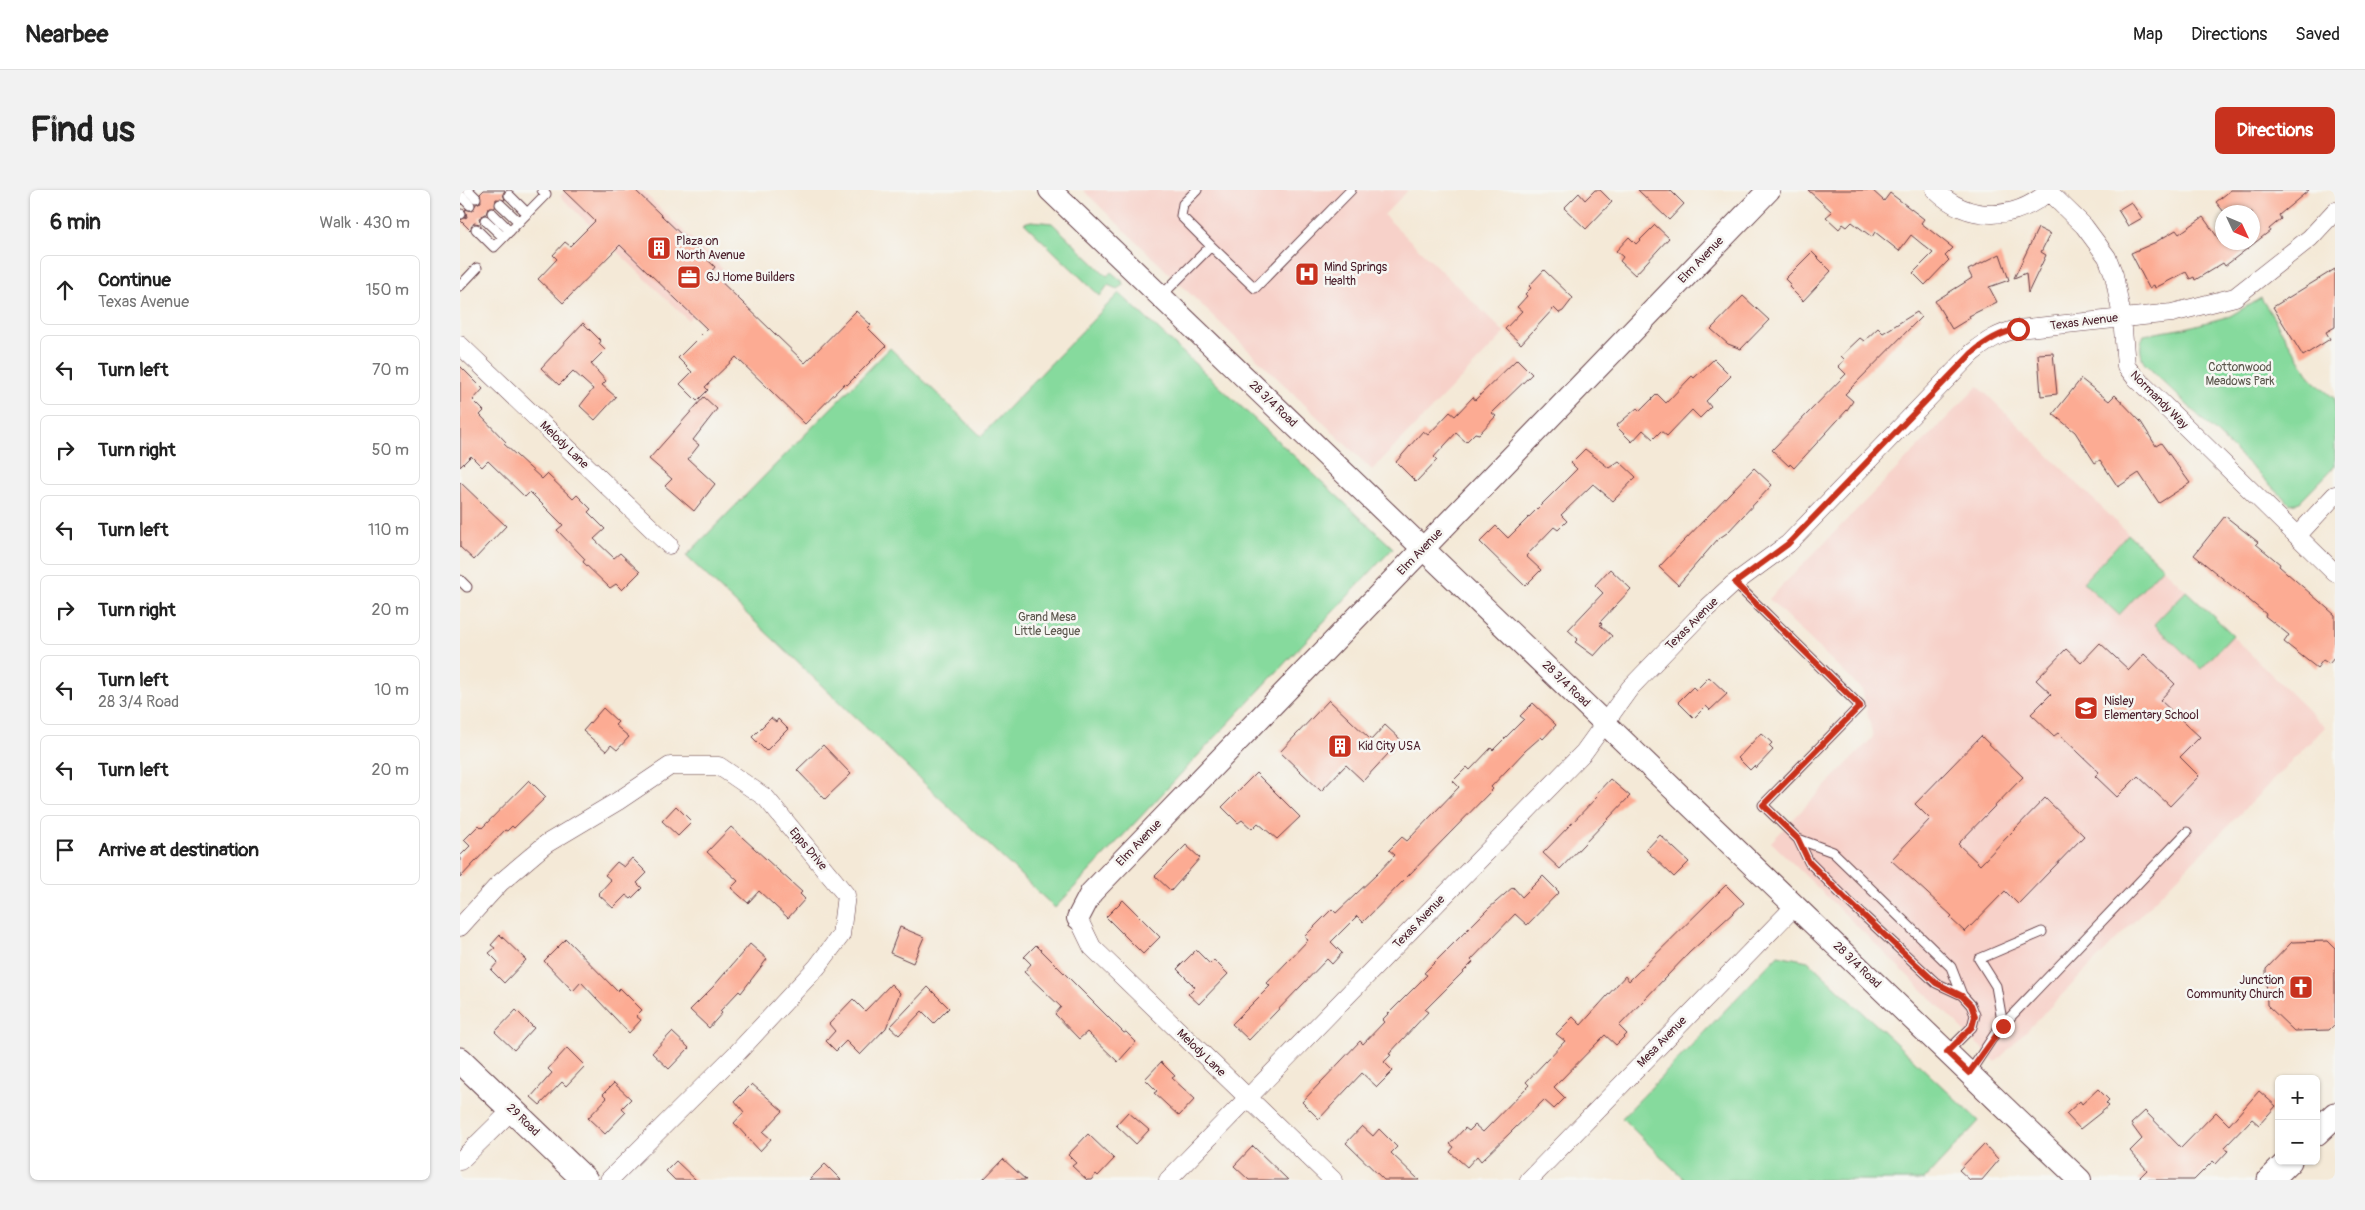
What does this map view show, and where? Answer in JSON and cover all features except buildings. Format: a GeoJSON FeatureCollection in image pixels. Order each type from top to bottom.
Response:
{"type":"FeatureCollection","features":[{"type":"Feature","properties":{"kind":"main road","name":"29 Road"},"geometry":{"type":"LineString","coordinates":[[460,1060],[585,1180]]}},
{"type":"Feature","properties":{"kind":"main road"},"geometry":{"type":"LineString","coordinates":[[2320,1129],[2335,1115]]}},
{"type":"Feature","properties":{"kind":"main road"},"geometry":{"type":"LineString","coordinates":[[2270,1180],[2285,1165]]}},
{"type":"Feature","properties":{"kind":"street","name":"28 3/4 Road"},"geometry":{"type":"LineString","coordinates":[[1050,190],[2080,1180]]}},
{"type":"Feature","properties":{"kind":"street","name":"Elm Avenue"},"geometry":{"type":"LineString","coordinates":[[1078,918],[1091,893],[1769,190]]}},
{"type":"Feature","properties":{"kind":"street"},"geometry":{"type":"LineString","coordinates":[[1935,190],[1957,207],[1974,213],[1989,215],[2017,210],[2032,204],[2050,191]]}},
{"type":"Feature","properties":{"kind":"street","name":"Normandy Way"},"geometry":{"type":"LineString","coordinates":[[2050,191],[2084,226],[2107,256],[2114,275],[2122,317],[2126,366],[2335,573]]}},
{"type":"Feature","properties":{"kind":"street","name":"Texas Avenue"},"geometry":{"type":"LineString","coordinates":[[1168,1180],[1584,752],[1630,688],[1706,609],[1735,583],[1788,544],[1972,353],[1987,340],[2004,332],[2018,329],[2172,313],[2235,297],[2310,238],[2335,211]]}},
{"type":"Feature","properties":{"kind":"street","name":"Melody Lane"},"geometry":{"type":"LineString","coordinates":[[460,345],[669,545]]}},
{"type":"Feature","properties":{"kind":"street"},"geometry":{"type":"LineString","coordinates":[[2296,536],[2335,495]]}},
{"type":"Feature","properties":{"kind":"street","name":"Epps Drive"},"geometry":{"type":"LineString","coordinates":[[460,927],[500,883],[546,844],[618,801],[670,766],[719,766],[766,798],[846,895],[841,935],[817,967],[738,1052],[609,1180]]}},
{"type":"Feature","properties":{"kind":"street","name":"Mesa Avenue"},"geometry":{"type":"LineString","coordinates":[[1529,1180],[1796,905]]}},
{"type":"Feature","properties":{"kind":"street","name":"Melody Lane"},"geometry":{"type":"LineString","coordinates":[[1078,918],[1092,947],[1333,1180]]}},
{"type":"Feature","properties":{"kind":"street"},"geometry":{"type":"LineString","coordinates":[[460,1161],[512,1110]]}},
{"type":"Feature","properties":{"kind":"lane"},"geometry":{"type":"LineString","coordinates":[[460,195],[473,201],[468,190]]}},
{"type":"Feature","properties":{"kind":"lane"},"geometry":{"type":"LineString","coordinates":[[476,229],[494,247],[546,194],[542,190]]}},
{"type":"Feature","properties":{"kind":"lane"},"geometry":{"type":"LineString","coordinates":[[1197,190],[1183,204],[1181,216],[1255,288],[1351,190]]}},
{"type":"Feature","properties":{"kind":"lane"},"geometry":{"type":"LineString","coordinates":[[509,195],[527,213]]}},
{"type":"Feature","properties":{"kind":"lane"},"geometry":{"type":"LineString","coordinates":[[500,204],[519,222]]}},
{"type":"Feature","properties":{"kind":"lane"},"geometry":{"type":"LineString","coordinates":[[488,216],[507,234]]}},
{"type":"Feature","properties":{"kind":"lane"},"geometry":{"type":"LineString","coordinates":[[1161,296],[1211,246]]}},
{"type":"Feature","properties":{"kind":"lane"},"geometry":{"type":"LineString","coordinates":[[460,286],[477,268]]}},
{"type":"Feature","properties":{"kind":"lane"},"geometry":{"type":"LineString","coordinates":[[1735,583],[1860,706],[1763,805],[1798,839],[1809,862],[1847,900],[1936,983],[1962,996],[1971,1005],[1975,1016],[1972,1027],[1947,1052]]}},
{"type":"Feature","properties":{"kind":"lane"},"geometry":{"type":"LineString","coordinates":[[1969,1073],[2003,1026],[2187,832]]}},
{"type":"Feature","properties":{"kind":"lane"},"geometry":{"type":"LineString","coordinates":[[1798,839],[1833,852],[1951,967],[1962,996]]}},
{"type":"Feature","properties":{"kind":"lane"},"geometry":{"type":"LineString","coordinates":[[2003,1026],[1996,986],[1979,959],[2042,932]]}},
{"type":"Feature","properties":{"kind":"shaded area","name":"Plaza on North Avenue"},"geometry":{"type":"Polygon","coordinates":[[[566,190],[641,190],[730,276],[688,320],[560,196],[566,190]]]}},
{"type":"Feature","properties":{"kind":"shaded area","name":"Mind Springs Health"},"geometry":{"type":"Polygon","coordinates":[[[1083,190],[1408,190],[1384,215],[1505,333],[1372,470],[1083,190]]]}},
{"type":"Feature","properties":{"kind":"shaded area","name":"Nisley Elementary School"},"geometry":{"type":"Polygon","coordinates":[[[1978,386],[2325,727],[1996,1062],[1771,842],[1873,737],[1862,690],[1769,599],[1978,386]]]}},
{"type":"Feature","properties":{"kind":"green space"},"geometry":{"type":"Polygon","coordinates":[[[1031,221],[1052,223],[1107,276],[1111,272],[1122,281],[1123,285],[1117,289],[1108,285],[1100,296],[1024,223],[1031,221]]]}},
{"type":"Feature","properties":{"kind":"green space","name":"Grand Mesa Little League"},"geometry":{"type":"Polygon","coordinates":[[[1119,293],[1393,548],[1055,908],[686,556],[890,348],[981,436],[1119,293]]]}},
{"type":"Feature","properties":{"kind":"green space","name":"Cottonwood Meadows Park"},"geometry":{"type":"Polygon","coordinates":[[[2261,298],[2313,381],[2335,399],[2335,466],[2300,502],[2290,504],[2144,363],[2141,352],[2141,342],[2144,335],[2185,328],[2230,316],[2261,298]]]}},
{"type":"Feature","properties":{"kind":"green space"},"geometry":{"type":"Polygon","coordinates":[[[2128,534],[2163,567],[2119,615],[2083,582],[2128,534]]]}},
{"type":"Feature","properties":{"kind":"green space"},"geometry":{"type":"Polygon","coordinates":[[[2186,591],[2233,635],[2201,669],[2154,624],[2186,591]]]}},
{"type":"Feature","properties":{"kind":"green space"},"geometry":{"type":"Polygon","coordinates":[[[1778,955],[1808,961],[1979,1121],[1924,1180],[1685,1180],[1622,1118],[1778,955]]]}},
{"type":"Feature","properties":{"kind":"place","name":"Plaza on North Avenue"},"geometry":{"type":"Point","coordinates":[659,248]}},
{"type":"Feature","properties":{"kind":"place","name":"Mind Springs Health"},"geometry":{"type":"Point","coordinates":[1307,274]}},
{"type":"Feature","properties":{"kind":"place","name":"GJ Home Builders"},"geometry":{"type":"Point","coordinates":[689,277]}},
{"type":"Feature","properties":{"kind":"place","name":"Nisley Elementary School"},"geometry":{"type":"Point","coordinates":[2086,708]}},
{"type":"Feature","properties":{"kind":"place","name":"Kid City USA"},"geometry":{"type":"Point","coordinates":[1340,746]}},
{"type":"Feature","properties":{"kind":"place","name":"Junction Community Church"},"geometry":{"type":"Point","coordinates":[2301,987]}},
{"type":"Feature","properties":{"kind":"route"},"geometry":{"type":"LineString","coordinates":[[2003,1026],[1969,1073],[1947,1052],[1972,1027],[1975,1016],[1971,1005],[1962,996],[1936,983],[1847,900],[1809,862],[1798,839],[1763,805],[1860,706],[1735,583],[1788,544],[1972,353],[1987,340],[2004,332],[2018,329]]}}]}
